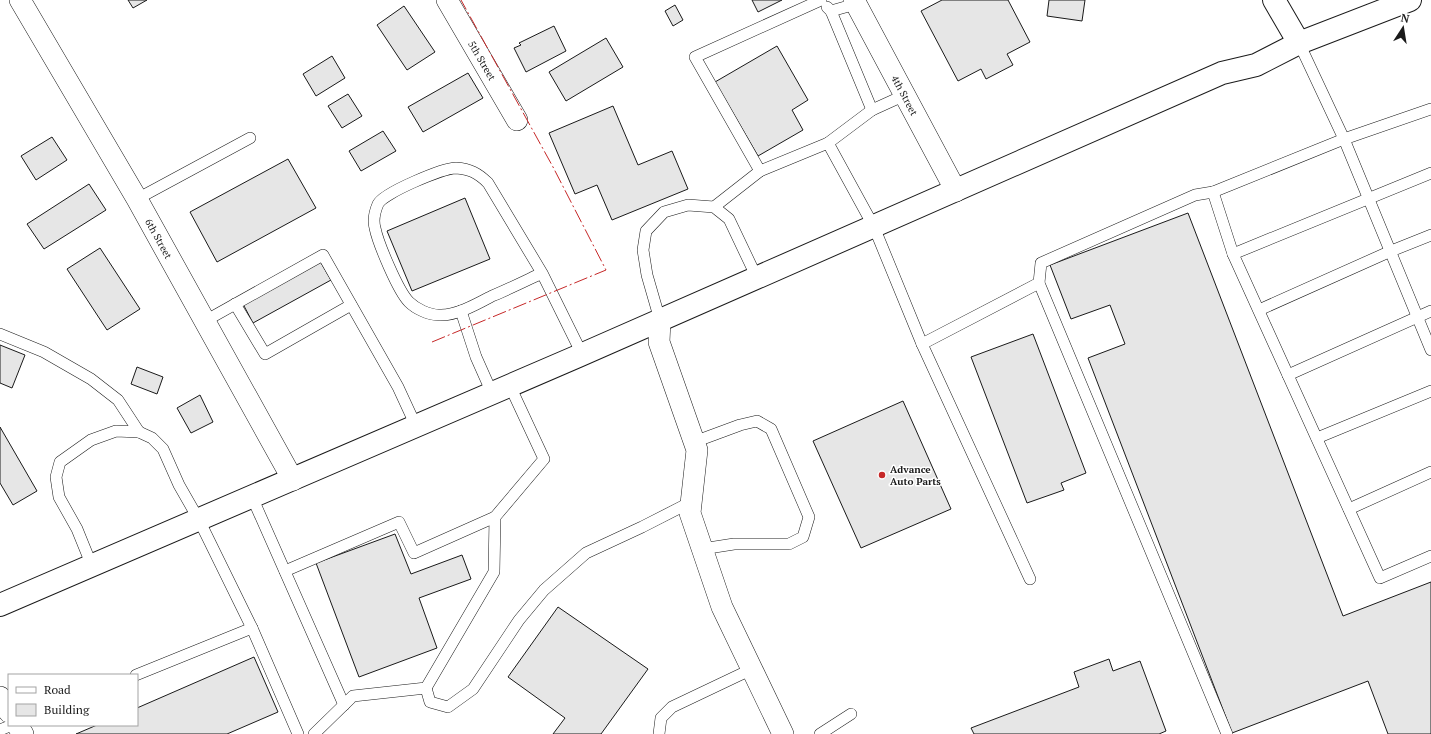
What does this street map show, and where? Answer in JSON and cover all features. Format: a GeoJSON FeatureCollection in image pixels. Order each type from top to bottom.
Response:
{"type":"FeatureCollection","features":[{"type":"Feature","properties":{"kind":"main road"},"geometry":{"type":"LineString","coordinates":[[1274,0],[1299,44]]}},
{"type":"Feature","properties":{"kind":"main road"},"geometry":{"type":"LineString","coordinates":[[0,605],[293,480],[1216,76],[1256,65],[1299,44],[1401,2]]}},
{"type":"Feature","properties":{"kind":"street","name":"6th Street"},"geometry":{"type":"LineString","coordinates":[[20,0],[136,199],[293,480]]}},
{"type":"Feature","properties":{"kind":"street","name":"5th Street"},"geometry":{"type":"LineString","coordinates":[[447,0],[517,120]]}},
{"type":"Feature","properties":{"kind":"street","name":"4th Street"},"geometry":{"type":"LineString","coordinates":[[855,2],[956,191]]}},
{"type":"Feature","properties":{"kind":"street"},"geometry":{"type":"LineString","coordinates":[[660,320],[659,342],[697,450],[690,513],[722,607],[783,734]]}},
{"type":"Feature","properties":{"kind":"street"},"geometry":{"type":"LineString","coordinates":[[0,697],[8,710]]}},
{"type":"Feature","properties":{"kind":"lane"},"geometry":{"type":"LineString","coordinates":[[760,171],[695,57],[821,0],[831,11],[872,110]]}},
{"type":"Feature","properties":{"kind":"lane"},"geometry":{"type":"LineString","coordinates":[[831,11],[855,2]]}},
{"type":"Feature","properties":{"kind":"lane"},"geometry":{"type":"LineString","coordinates":[[1299,44],[1344,139],[1431,350]]}},
{"type":"Feature","properties":{"kind":"lane"},"geometry":{"type":"LineString","coordinates":[[714,207],[760,171],[828,143],[872,110],[905,95]]}},
{"type":"Feature","properties":{"kind":"lane"},"geometry":{"type":"LineString","coordinates":[[1227,734],[1039,283],[1041,263],[1195,195],[1213,192],[1344,139],[1431,110]]}},
{"type":"Feature","properties":{"kind":"lane"},"geometry":{"type":"LineString","coordinates":[[136,199],[250,138]]}},
{"type":"Feature","properties":{"kind":"lane"},"geometry":{"type":"LineString","coordinates":[[828,143],[874,226],[922,344],[1030,579]]}},
{"type":"Feature","properties":{"kind":"lane"},"geometry":{"type":"LineString","coordinates":[[542,273],[461,311],[439,315],[423,312],[409,302],[402,292],[379,243],[374,226],[378,202],[388,194],[440,171],[455,168],[467,169],[479,174],[488,183],[542,273],[582,354]]}},
{"type":"Feature","properties":{"kind":"lane"},"geometry":{"type":"LineString","coordinates":[[1233,254],[1431,173]]}},
{"type":"Feature","properties":{"kind":"lane"},"geometry":{"type":"LineString","coordinates":[[1213,192],[1233,254],[1380,578],[1431,556]]}},
{"type":"Feature","properties":{"kind":"lane"},"geometry":{"type":"LineString","coordinates":[[660,320],[646,269],[643,250],[646,231],[664,212],[688,205],[714,207],[729,219],[757,278]]}},
{"type":"Feature","properties":{"kind":"lane"},"geometry":{"type":"LineString","coordinates":[[1258,310],[1391,251],[1431,235]]}},
{"type":"Feature","properties":{"kind":"lane"},"geometry":{"type":"LineString","coordinates":[[205,321],[323,255],[398,388],[416,426]]}},
{"type":"Feature","properties":{"kind":"lane"},"geometry":{"type":"LineString","coordinates":[[922,344],[1039,283]]}},
{"type":"Feature","properties":{"kind":"lane"},"geometry":{"type":"LineString","coordinates":[[235,304],[265,354],[351,305]]}},
{"type":"Feature","properties":{"kind":"lane"},"geometry":{"type":"LineString","coordinates":[[285,571],[399,522],[414,553],[495,517],[544,459],[501,389],[476,357],[461,311]]}},
{"type":"Feature","properties":{"kind":"lane"},"geometry":{"type":"LineString","coordinates":[[1288,375],[1431,311]]}},
{"type":"Feature","properties":{"kind":"lane"},"geometry":{"type":"LineString","coordinates":[[0,334],[44,352],[91,379],[118,400],[139,432]]}},
{"type":"Feature","properties":{"kind":"lane"},"geometry":{"type":"LineString","coordinates":[[1317,438],[1431,391]]}},
{"type":"Feature","properties":{"kind":"lane"},"geometry":{"type":"LineString","coordinates":[[694,442],[740,425],[757,421],[771,429],[809,517],[804,537],[789,544],[734,544],[702,549]]}},
{"type":"Feature","properties":{"kind":"lane"},"geometry":{"type":"LineString","coordinates":[[92,566],[77,529],[59,497],[56,477],[60,462],[91,440],[116,431],[139,432],[152,438],[163,448],[179,484],[199,520],[252,628],[298,734]]}},
{"type":"Feature","properties":{"kind":"lane"},"geometry":{"type":"LineString","coordinates":[[1349,509],[1431,472]]}},
{"type":"Feature","properties":{"kind":"lane"},"geometry":{"type":"LineString","coordinates":[[252,497],[344,705]]}},
{"type":"Feature","properties":{"kind":"lane"},"geometry":{"type":"LineString","coordinates":[[495,517],[494,572],[426,688],[430,702],[448,707],[473,689],[524,614],[544,590],[586,553],[691,502]]}},
{"type":"Feature","properties":{"kind":"lane"},"geometry":{"type":"LineString","coordinates":[[138,674],[252,628]]}},
{"type":"Feature","properties":{"kind":"lane"},"geometry":{"type":"LineString","coordinates":[[659,734],[661,718],[672,707],[752,669]]}},
{"type":"Feature","properties":{"kind":"lane"},"geometry":{"type":"LineString","coordinates":[[314,734],[354,696],[426,688]]}},
{"type":"Feature","properties":{"kind":"lane"},"geometry":{"type":"LineString","coordinates":[[820,734],[851,714]]}},
{"type":"Feature","properties":{"kind":"lane"},"geometry":{"type":"LineString","coordinates":[[0,730],[10,726]]}},
{"type":"Feature","properties":{"kind":"building"},"geometry":{"type":"Polygon","coordinates":[[[128,0],[147,0],[133,8],[128,0]]]}},
{"type":"Feature","properties":{"kind":"building"},"geometry":{"type":"Polygon","coordinates":[[[752,0],[782,0],[758,12],[752,0]]]}},
{"type":"Feature","properties":{"kind":"building"},"geometry":{"type":"Polygon","coordinates":[[[942,0],[1008,0],[1030,42],[1007,54],[1013,65],[986,79],[981,69],[958,81],[921,11],[942,0]]]}},
{"type":"Feature","properties":{"kind":"building"},"geometry":{"type":"Polygon","coordinates":[[[1049,0],[1085,0],[1082,21],[1047,16],[1049,0]]]}},
{"type":"Feature","properties":{"kind":"building"},"geometry":{"type":"Polygon","coordinates":[[[675,5],[683,20],[673,26],[665,11],[675,5]]]}},
{"type":"Feature","properties":{"kind":"building"},"geometry":{"type":"Polygon","coordinates":[[[404,6],[435,52],[407,70],[377,25],[404,6]]]}},
{"type":"Feature","properties":{"kind":"building"},"geometry":{"type":"Polygon","coordinates":[[[554,26],[566,51],[526,72],[514,48],[521,45],[519,43],[554,26]]]}},
{"type":"Feature","properties":{"kind":"building"},"geometry":{"type":"Polygon","coordinates":[[[606,38],[623,67],[566,101],[549,72],[606,38]]]}},
{"type":"Feature","properties":{"kind":"building"},"geometry":{"type":"Polygon","coordinates":[[[777,46],[808,100],[792,110],[803,130],[758,156],[715,82],[777,46]]]}},
{"type":"Feature","properties":{"kind":"building"},"geometry":{"type":"Polygon","coordinates":[[[332,56],[345,78],[316,96],[303,74],[332,56]]]}},
{"type":"Feature","properties":{"kind":"building"},"geometry":{"type":"Polygon","coordinates":[[[468,73],[483,98],[423,132],[408,107],[468,73]]]}},
{"type":"Feature","properties":{"kind":"building"},"geometry":{"type":"Polygon","coordinates":[[[348,94],[362,116],[342,128],[328,106],[348,94]]]}},
{"type":"Feature","properties":{"kind":"building"},"geometry":{"type":"Polygon","coordinates":[[[613,106],[638,165],[672,151],[688,189],[612,220],[597,185],[575,194],[549,133],[613,106]]]}},
{"type":"Feature","properties":{"kind":"building"},"geometry":{"type":"Polygon","coordinates":[[[383,131],[396,151],[361,171],[349,151],[383,131]]]}},
{"type":"Feature","properties":{"kind":"building"},"geometry":{"type":"Polygon","coordinates":[[[52,137],[67,160],[36,180],[21,156],[52,137]]]}},
{"type":"Feature","properties":{"kind":"building"},"geometry":{"type":"Polygon","coordinates":[[[288,159],[316,208],[217,262],[190,212],[288,159]]]}},
{"type":"Feature","properties":{"kind":"building"},"geometry":{"type":"Polygon","coordinates":[[[89,184],[106,210],[44,249],[27,224],[89,184]]]}},
{"type":"Feature","properties":{"kind":"building"},"geometry":{"type":"Polygon","coordinates":[[[465,198],[490,259],[412,291],[387,231],[465,198]]]}},
{"type":"Feature","properties":{"kind":"building"},"geometry":{"type":"Polygon","coordinates":[[[1188,213],[1343,616],[1431,582],[1431,734],[1388,734],[1368,681],[1232,733],[1088,358],[1125,344],[1110,305],[1071,319],[1050,265],[1188,213]]]}},
{"type":"Feature","properties":{"kind":"building"},"geometry":{"type":"Polygon","coordinates":[[[100,248],[140,309],[107,330],[67,269],[100,248]]]}},
{"type":"Feature","properties":{"kind":"building"},"geometry":{"type":"Polygon","coordinates":[[[320,261],[331,280],[253,323],[243,304],[320,261]]]}},
{"type":"Feature","properties":{"kind":"building"},"geometry":{"type":"Polygon","coordinates":[[[1033,334],[1086,473],[1061,483],[1064,490],[1027,503],[971,357],[1033,334]]]}},
{"type":"Feature","properties":{"kind":"building"},"geometry":{"type":"Polygon","coordinates":[[[0,345],[25,355],[12,388],[0,383],[0,345]]]}},
{"type":"Feature","properties":{"kind":"building"},"geometry":{"type":"Polygon","coordinates":[[[137,367],[163,377],[157,394],[131,384],[137,367]]]}},
{"type":"Feature","properties":{"kind":"building"},"geometry":{"type":"Polygon","coordinates":[[[200,395],[213,422],[191,433],[177,408],[200,395]]]}},
{"type":"Feature","properties":{"kind":"building","name":"Advance Auto Parts"},"geometry":{"type":"Polygon","coordinates":[[[903,401],[951,509],[861,548],[813,441],[903,401]]]}},
{"type":"Feature","properties":{"kind":"building"},"geometry":{"type":"Polygon","coordinates":[[[0,427],[37,491],[13,505],[0,483],[0,427]]]}},
{"type":"Feature","properties":{"kind":"building"},"geometry":{"type":"Polygon","coordinates":[[[395,534],[411,574],[462,555],[471,579],[419,598],[437,648],[359,677],[316,563],[395,534]]]}},
{"type":"Feature","properties":{"kind":"building"},"geometry":{"type":"Polygon","coordinates":[[[558,607],[648,669],[601,734],[553,734],[565,718],[508,677],[558,607]]]}},
{"type":"Feature","properties":{"kind":"building"},"geometry":{"type":"Polygon","coordinates":[[[254,657],[278,712],[227,734],[76,734],[95,726],[138,726],[138,708],[254,657]]]}},
{"type":"Feature","properties":{"kind":"building"},"geometry":{"type":"Polygon","coordinates":[[[1109,659],[1113,671],[1140,661],[1166,731],[1159,734],[974,734],[971,728],[1079,687],[1074,672],[1109,659]]]}},
{"type":"Feature","properties":{"kind":"power"},"geometry":{"type":"LineString","coordinates":[[432,342],[606,270],[553,167],[461,0]]}},
{"type":"Feature","properties":{"kind":"place","name":"Advance Auto Parts"},"geometry":{"type":"Point","coordinates":[882,475]}}]}
